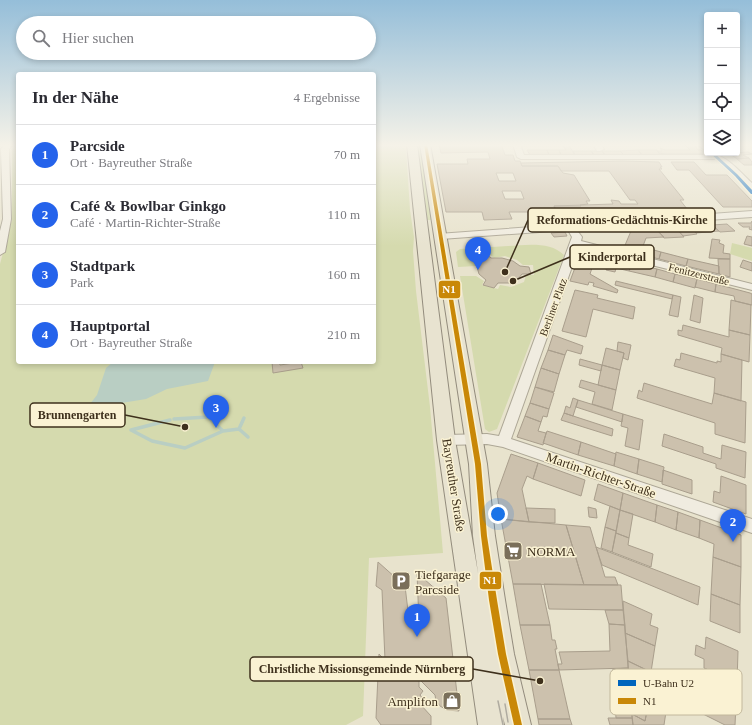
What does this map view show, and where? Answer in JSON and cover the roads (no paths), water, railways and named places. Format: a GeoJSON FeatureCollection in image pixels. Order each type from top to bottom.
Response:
{"type":"FeatureCollection","features":[{"type":"Feature","properties":{"kind":"main road","name":"Bayreuther Straße"},"geometry":{"type":"LineString","coordinates":[[416,178],[446,440],[491,725]]}},
{"type":"Feature","properties":{"kind":"main road","name":"Bayreuther Straße"},"geometry":{"type":"LineString","coordinates":[[431,178],[479,471],[482,521],[486,554],[502,654],[517,724]]}},
{"type":"Feature","properties":{"kind":"main road"},"geometry":{"type":"LineString","coordinates":[[422,240],[442,240]]}},
{"type":"Feature","properties":{"kind":"street"},"geometry":{"type":"LineString","coordinates":[[0,252],[4,220],[5,178]]}},
{"type":"Feature","properties":{"kind":"street"},"geometry":{"type":"LineString","coordinates":[[741,178],[752,187]]}},
{"type":"Feature","properties":{"kind":"street"},"geometry":{"type":"LineString","coordinates":[[442,240],[752,214]]}},
{"type":"Feature","properties":{"kind":"street"},"geometry":{"type":"LineString","coordinates":[[571,228],[577,238],[575,248]]}},
{"type":"Feature","properties":{"kind":"street","name":"Fenitzerstraße"},"geometry":{"type":"LineString","coordinates":[[575,248],[752,287]]}},
{"type":"Feature","properties":{"kind":"street","name":"Berliner Platz"},"geometry":{"type":"LineString","coordinates":[[503,442],[575,248]]}},
{"type":"Feature","properties":{"kind":"street","name":"Martin-Richter-Straße"},"geometry":{"type":"LineString","coordinates":[[446,440],[474,439],[503,442],[752,526]]}},
{"type":"Feature","properties":{"kind":"waterway"},"geometry":{"type":"LineString","coordinates":[[208,417],[216,405]]}},
{"type":"Feature","properties":{"kind":"waterway"},"geometry":{"type":"LineString","coordinates":[[174,419],[208,417]]}},
{"type":"Feature","properties":{"kind":"waterway"},"geometry":{"type":"LineString","coordinates":[[208,417],[223,431]]}},
{"type":"Feature","properties":{"kind":"waterway"},"geometry":{"type":"LineString","coordinates":[[239,429],[244,418]]}},
{"type":"Feature","properties":{"kind":"waterway"},"geometry":{"type":"LineString","coordinates":[[170,420],[131,430],[152,441],[185,448],[223,431]]}},
{"type":"Feature","properties":{"kind":"waterway"},"geometry":{"type":"LineString","coordinates":[[223,431],[239,429]]}},
{"type":"Feature","properties":{"kind":"waterway"},"geometry":{"type":"LineString","coordinates":[[239,429],[248,437]]}},
{"type":"Feature","properties":{"kind":"tram line"},"geometry":{"type":"LineString","coordinates":[[498,701],[503,725]]}},
{"type":"Feature","properties":{"kind":"tram line"},"geometry":{"type":"LineString","coordinates":[[505,704],[508,722]]}},
{"type":"Feature","properties":{"kind":"metro line","name":"U2"},"geometry":{"type":"LineString","coordinates":[[739,178],[752,193]]}},
{"type":"Feature","properties":{"kind":"place","name":"Hauptportal"},"geometry":{"type":"Point","coordinates":[478,270]}},
{"type":"Feature","properties":{"kind":"place","name":"Reformations-Gedächtnis-Kirche"},"geometry":{"type":"Point","coordinates":[505,272]}},
{"type":"Feature","properties":{"kind":"place","name":"Kinderportal"},"geometry":{"type":"Point","coordinates":[513,281]}},
{"type":"Feature","properties":{"kind":"place","name":"Brunnengarten"},"geometry":{"type":"Point","coordinates":[185,427]}},
{"type":"Feature","properties":{"kind":"place","name":"Stadtpark"},"geometry":{"type":"Point","coordinates":[216,428]}},
{"type":"Feature","properties":{"kind":"place","name":"Café & Bowlbar Ginkgo"},"geometry":{"type":"Point","coordinates":[733,542]}},
{"type":"Feature","properties":{"kind":"place","name":"NORMA"},"geometry":{"type":"Point","coordinates":[513,551]}},
{"type":"Feature","properties":{"kind":"place","name":"Tiefgarage Parcside"},"geometry":{"type":"Point","coordinates":[401,581]}},
{"type":"Feature","properties":{"kind":"place","name":"Parcside"},"geometry":{"type":"Point","coordinates":[417,637]}},
{"type":"Feature","properties":{"kind":"place","name":"Christliche Missionsgemeinde Nürnberg"},"geometry":{"type":"Point","coordinates":[540,681]}},
{"type":"Feature","properties":{"kind":"place","name":"Amplifon"},"geometry":{"type":"Point","coordinates":[452,701]}}]}
